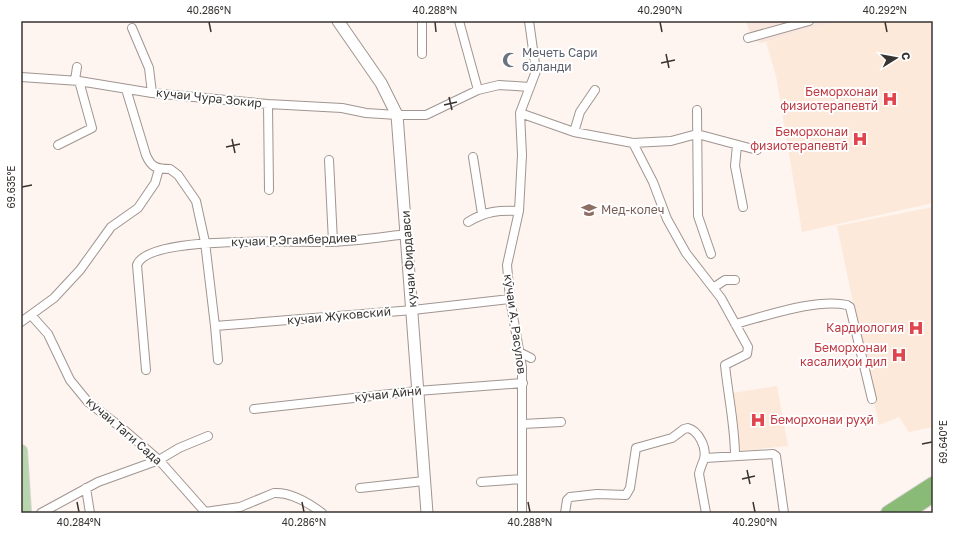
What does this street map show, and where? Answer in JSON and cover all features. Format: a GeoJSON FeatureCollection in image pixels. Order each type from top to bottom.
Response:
{"type":"FeatureCollection","features":[{"type":"Feature","properties":{"kind":"highway"},"geometry":{"type":"LineString","coordinates":[[888,513],[933,484]]}},
{"type":"Feature","properties":{"kind":"highway"},"geometry":{"type":"LineString","coordinates":[[906,513],[933,495]]}},
{"type":"Feature","properties":{"kind":"main road"},"geometry":{"type":"LineString","coordinates":[[21,451],[25,513]]}},
{"type":"Feature","properties":{"kind":"street","name":"кучаи Фирдавси"},"geometry":{"type":"LineString","coordinates":[[338,21],[381,83],[397,115],[413,310],[417,391],[427,513]]}},
{"type":"Feature","properties":{"kind":"street"},"geometry":{"type":"LineString","coordinates":[[422,21],[422,54]]}},
{"type":"Feature","properties":{"kind":"street"},"geometry":{"type":"LineString","coordinates":[[458,21],[478,90]]}},
{"type":"Feature","properties":{"kind":"street"},"geometry":{"type":"LineString","coordinates":[[530,21],[536,71],[520,113],[574,132],[633,143],[671,141],[698,134],[757,150]]}},
{"type":"Feature","properties":{"kind":"street"},"geometry":{"type":"LineString","coordinates":[[748,38],[809,21]]}},
{"type":"Feature","properties":{"kind":"street"},"geometry":{"type":"LineString","coordinates":[[132,28],[148,68],[152,93]]}},
{"type":"Feature","properties":{"kind":"street"},"geometry":{"type":"LineString","coordinates":[[58,145],[92,128],[77,80],[77,67]]}},
{"type":"Feature","properties":{"kind":"street","name":"кучаи Чура Зокир"},"geometry":{"type":"LineString","coordinates":[[21,77],[77,80],[152,93],[268,104],[342,108],[397,115],[426,115],[478,90],[499,85],[530,87]]}},
{"type":"Feature","properties":{"kind":"street"},"geometry":{"type":"LineString","coordinates":[[126,89],[150,165],[160,169],[170,169],[178,175],[196,201],[205,242],[216,326],[218,360]]}},
{"type":"Feature","properties":{"kind":"street"},"geometry":{"type":"LineString","coordinates":[[574,132],[580,112],[595,90]]}},
{"type":"Feature","properties":{"kind":"street"},"geometry":{"type":"LineString","coordinates":[[268,104],[269,190]]}},
{"type":"Feature","properties":{"kind":"street"},"geometry":{"type":"LineString","coordinates":[[697,110],[698,216],[711,254]]}},
{"type":"Feature","properties":{"kind":"street","name":"кӯчаи А. Расулов"},"geometry":{"type":"LineString","coordinates":[[520,113],[522,155],[519,211],[508,265],[510,299],[523,383],[522,513]]}},
{"type":"Feature","properties":{"kind":"street"},"geometry":{"type":"LineString","coordinates":[[633,143],[653,182],[667,219],[686,253],[713,288],[748,347],[747,354],[725,365],[727,394],[735,441],[735,456]]}},
{"type":"Feature","properties":{"kind":"street"},"geometry":{"type":"LineString","coordinates":[[737,144],[735,166],[743,207]]}},
{"type":"Feature","properties":{"kind":"street"},"geometry":{"type":"LineString","coordinates":[[473,157],[482,214]]}},
{"type":"Feature","properties":{"kind":"street"},"geometry":{"type":"LineString","coordinates":[[329,160],[333,242]]}},
{"type":"Feature","properties":{"kind":"street"},"geometry":{"type":"LineString","coordinates":[[21,322],[54,298],[80,270],[111,227],[138,208],[155,184],[160,169]]}},
{"type":"Feature","properties":{"kind":"street"},"geometry":{"type":"LineString","coordinates":[[468,222],[482,214],[499,210],[519,211]]}},
{"type":"Feature","properties":{"kind":"street","name":"кучаи Р.Эгамбердиев"},"geometry":{"type":"LineString","coordinates":[[146,370],[137,265],[139,260],[170,248],[205,242],[333,242],[407,234]]}},
{"type":"Feature","properties":{"kind":"street"},"geometry":{"type":"LineString","coordinates":[[713,288],[725,280],[735,280]]}},
{"type":"Feature","properties":{"kind":"street","name":"кучаи Жуковский"},"geometry":{"type":"LineString","coordinates":[[216,326],[413,310],[510,299]]}},
{"type":"Feature","properties":{"kind":"street"},"geometry":{"type":"LineString","coordinates":[[735,324],[797,308],[819,305],[848,305],[850,307],[872,399]]}},
{"type":"Feature","properties":{"kind":"street","name":"кучаи Таги Сада"},"geometry":{"type":"LineString","coordinates":[[31,315],[48,334],[70,380],[88,402],[123,429],[159,460],[205,512],[240,507],[274,493],[280,493],[298,498],[322,513]]}},
{"type":"Feature","properties":{"kind":"street"},"geometry":{"type":"LineString","coordinates":[[519,352],[531,358]]}},
{"type":"Feature","properties":{"kind":"street","name":"кӯчаи Айнӣ"},"geometry":{"type":"LineString","coordinates":[[254,409],[417,391],[523,383]]}},
{"type":"Feature","properties":{"kind":"street"},"geometry":{"type":"LineString","coordinates":[[523,424],[561,422]]}},
{"type":"Feature","properties":{"kind":"street"},"geometry":{"type":"LineString","coordinates":[[565,513],[567,500],[570,498],[597,494],[626,495],[630,488],[636,448],[672,438],[684,429],[693,429],[702,444],[704,458],[699,474],[706,513]]}},
{"type":"Feature","properties":{"kind":"street"},"geometry":{"type":"LineString","coordinates":[[41,513],[86,488],[159,460],[179,448],[208,436]]}},
{"type":"Feature","properties":{"kind":"street"},"geometry":{"type":"LineString","coordinates":[[704,458],[773,454],[776,456],[784,513]]}},
{"type":"Feature","properties":{"kind":"street"},"geometry":{"type":"LineString","coordinates":[[481,482],[522,479]]}},
{"type":"Feature","properties":{"kind":"street"},"geometry":{"type":"LineString","coordinates":[[360,488],[424,481]]}},
{"type":"Feature","properties":{"kind":"street"},"geometry":{"type":"LineString","coordinates":[[86,488],[90,513]]}},
{"type":"Feature","properties":{"kind":"shaded area"},"geometry":{"type":"Polygon","coordinates":[[[746,21],[841,21],[761,43],[752,39],[746,21]]]}},
{"type":"Feature","properties":{"kind":"shaded area","name":"Беморхонаи физиотерапевтӣ"},"geometry":{"type":"Polygon","coordinates":[[[841,21],[933,21],[933,203],[802,232],[776,76],[766,42],[841,21]]]}},
{"type":"Feature","properties":{"kind":"shaded area","name":"Беморхонаи касалиҳои дил"},"geometry":{"type":"Polygon","coordinates":[[[933,207],[933,427],[909,432],[899,417],[879,425],[837,226],[933,207]]]}},
{"type":"Feature","properties":{"kind":"shaded area","name":"Беморхонаи руҳӣ"},"geometry":{"type":"Polygon","coordinates":[[[777,386],[788,446],[738,451],[727,394],[777,386]]]}},
{"type":"Feature","properties":{"kind":"place","name":"Мечеть Сари баланди"},"geometry":{"type":"Point","coordinates":[510,60]}},
{"type":"Feature","properties":{"kind":"place","name":"Беморхонаи физиотерапевтй"},"geometry":{"type":"Point","coordinates":[890,99]}},
{"type":"Feature","properties":{"kind":"place","name":"Беморхонаи физиотерапевтӣ"},"geometry":{"type":"Point","coordinates":[860,139]}},
{"type":"Feature","properties":{"kind":"place","name":"Мед-колеч"},"geometry":{"type":"Point","coordinates":[589,210]}},
{"type":"Feature","properties":{"kind":"place","name":"Кардиология"},"geometry":{"type":"Point","coordinates":[916,328]}},
{"type":"Feature","properties":{"kind":"place","name":"Беморхонаи касалиҳои дил"},"geometry":{"type":"Point","coordinates":[899,355]}},
{"type":"Feature","properties":{"kind":"place","name":"Беморхонаи руҳӣ"},"geometry":{"type":"Point","coordinates":[758,420]}}]}
